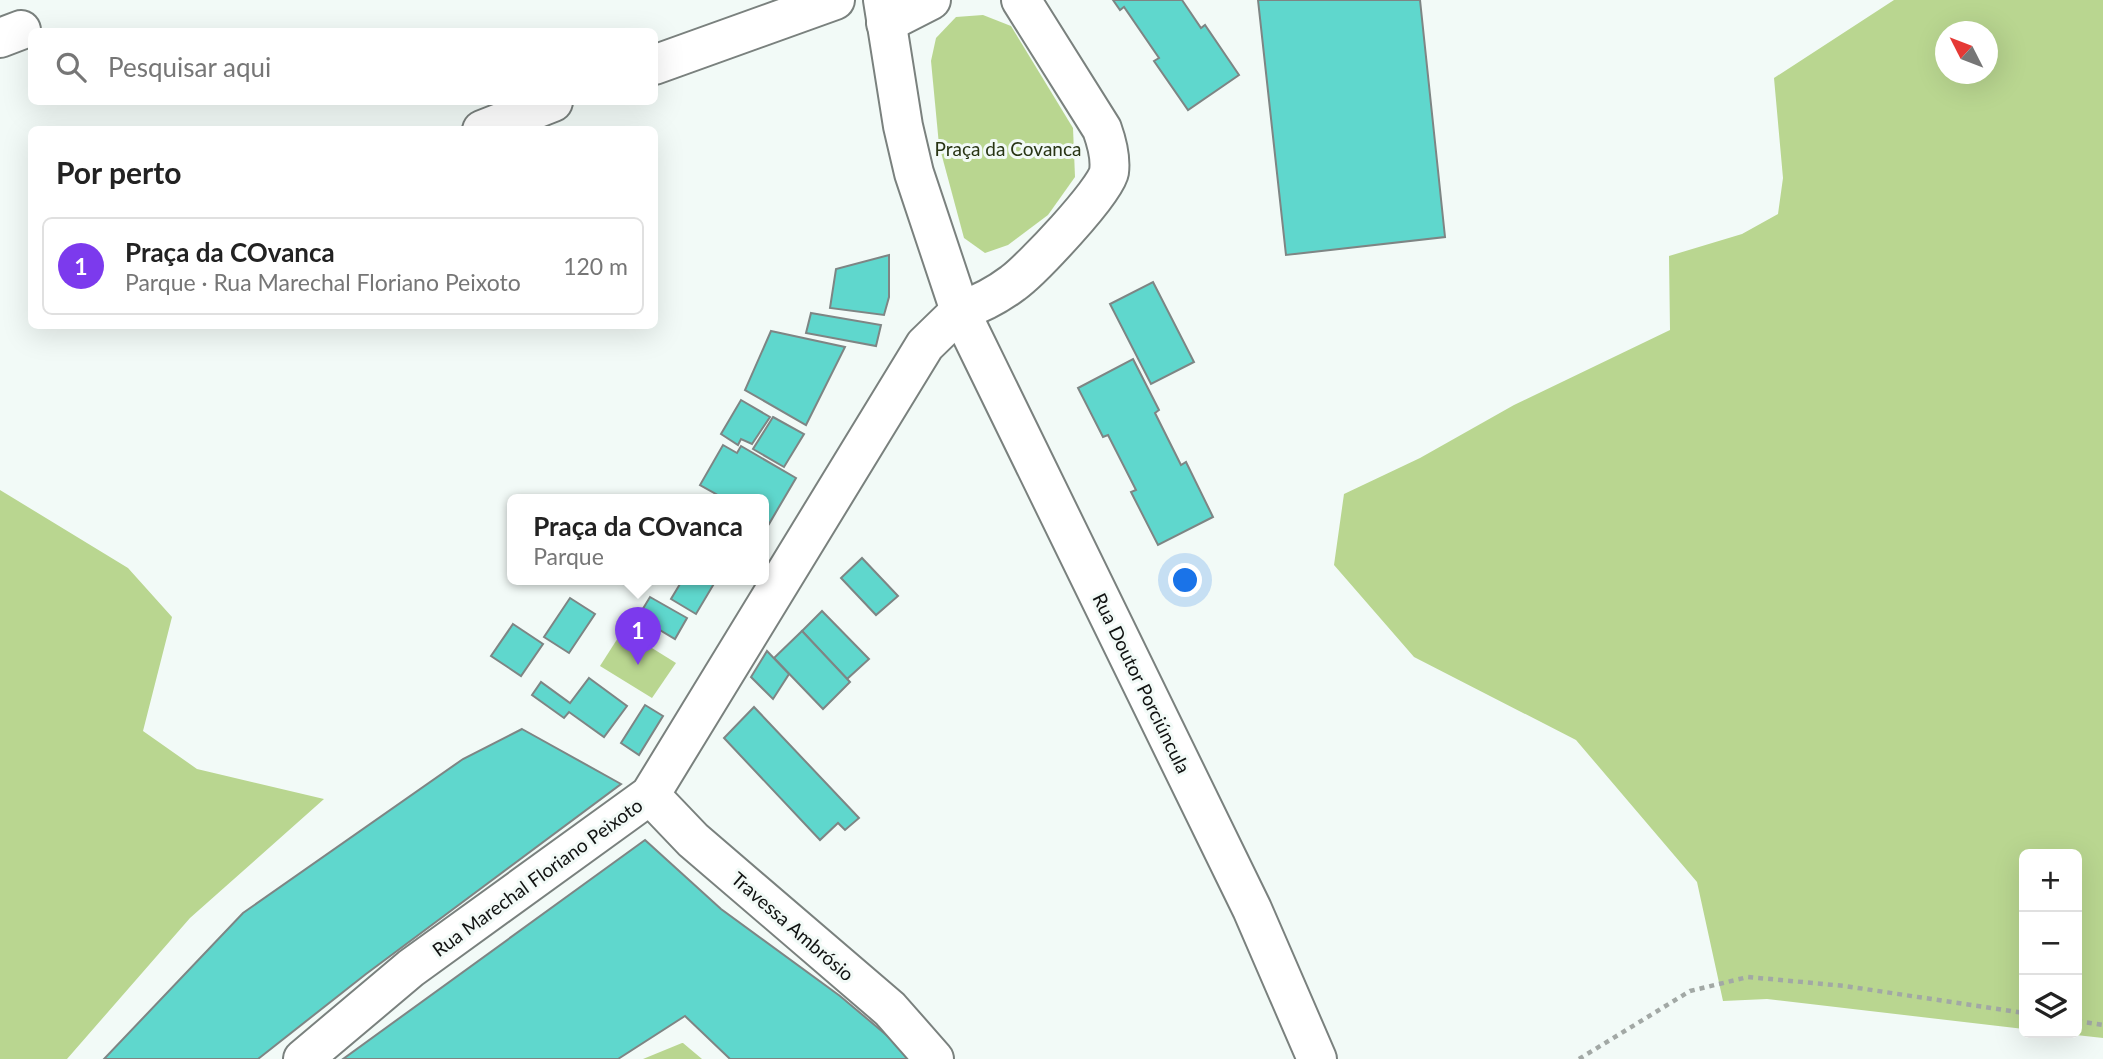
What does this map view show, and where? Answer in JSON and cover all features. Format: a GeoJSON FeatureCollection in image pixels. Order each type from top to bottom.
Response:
{"type":"FeatureCollection","features":[{"type":"Feature","properties":{"kind":"main road"},"geometry":{"type":"LineString","coordinates":[[658,64],[835,0]]}},
{"type":"Feature","properties":{"kind":"main road"},"geometry":{"type":"LineString","coordinates":[[885,12],[931,0]]}},
{"type":"Feature","properties":{"kind":"main road"},"geometry":{"type":"LineString","coordinates":[[960,311],[987,301],[1016,281],[1090,205],[1109,174],[1108,145],[1102,129],[1021,0]]}},
{"type":"Feature","properties":{"kind":"main road","name":"Rua Doutor Porciúncula"},"geometry":{"type":"LineString","coordinates":[[885,12],[903,126],[914,173],[960,311],[1252,909],[1317,1059]]}},
{"type":"Feature","properties":{"kind":"main road"},"geometry":{"type":"LineString","coordinates":[[492,126],[545,105]]}},
{"type":"Feature","properties":{"kind":"main road","name":"Rua Marechal Floriano Peixoto"},"geometry":{"type":"LineString","coordinates":[[303,1059],[411,968],[650,795],[925,345],[960,311]]}},
{"type":"Feature","properties":{"kind":"main road","name":"Travessa Ambrósio"},"geometry":{"type":"LineString","coordinates":[[650,795],[693,839],[890,1009],[934,1059]]}},
{"type":"Feature","properties":{"kind":"path"},"geometry":{"type":"LineString","coordinates":[[1579,1059],[1690,990],[1748,977],[1845,986],[2019,1012]]}},
{"type":"Feature","properties":{"kind":"path"},"geometry":{"type":"LineString","coordinates":[[2082,1022],[2103,1025]]}},
{"type":"Feature","properties":{"kind":"green space"},"geometry":{"type":"Polygon","coordinates":[[[1894,0],[2103,0],[2103,1038],[2082,1036],[2082,849],[2019,849],[2019,1028],[1767,999],[1723,1001],[1697,882],[1576,740],[1414,657],[1334,565],[1344,494],[1420,458],[1514,405],[1670,330],[1669,256],[1742,234],[1778,214],[1783,178],[1774,78],[1894,0]]]}},
{"type":"Feature","properties":{"kind":"green space","name":"Praça da Covanca"},"geometry":{"type":"Polygon","coordinates":[[[983,15],[1011,26],[1073,128],[1075,177],[1048,215],[1008,245],[985,253],[964,238],[939,145],[931,61],[936,38],[956,17],[983,15]]]}},
{"type":"Feature","properties":{"kind":"green space"},"geometry":{"type":"Polygon","coordinates":[[[0,490],[128,568],[172,617],[143,731],[197,769],[324,799],[190,918],[67,1059],[0,1059],[0,490]]]}},
{"type":"Feature","properties":{"kind":"green space"},"geometry":{"type":"Polygon","coordinates":[[[623,630],[676,663],[652,698],[600,666],[623,630]]]}},
{"type":"Feature","properties":{"kind":"green space"},"geometry":{"type":"Polygon","coordinates":[[[682,1043],[702,1059],[643,1059],[682,1043]]]}},
{"type":"Feature","properties":{"kind":"building"},"geometry":{"type":"Polygon","coordinates":[[[1113,0],[1182,0],[1201,28],[1205,25],[1239,75],[1188,110],[1154,61],[1159,58],[1124,7],[1120,10],[1113,0]]]}},
{"type":"Feature","properties":{"kind":"building"},"geometry":{"type":"Polygon","coordinates":[[[1258,0],[1420,0],[1445,237],[1286,255],[1258,0]]]}},
{"type":"Feature","properties":{"kind":"building"},"geometry":{"type":"Polygon","coordinates":[[[889,255],[889,297],[884,315],[830,308],[836,269],[889,255]]]}},
{"type":"Feature","properties":{"kind":"building"},"geometry":{"type":"Polygon","coordinates":[[[1153,282],[1194,362],[1151,384],[1110,304],[1153,282]]]}},
{"type":"Feature","properties":{"kind":"building"},"geometry":{"type":"Polygon","coordinates":[[[811,313],[881,325],[876,346],[806,333],[811,313]]]}},
{"type":"Feature","properties":{"kind":"building"},"geometry":{"type":"Polygon","coordinates":[[[771,331],[845,347],[806,425],[745,390],[771,331]]]}},
{"type":"Feature","properties":{"kind":"building"},"geometry":{"type":"Polygon","coordinates":[[[1133,359],[1159,410],[1155,413],[1181,465],[1186,462],[1213,517],[1158,545],[1131,492],[1136,490],[1108,435],[1103,437],[1078,388],[1133,359]]]}},
{"type":"Feature","properties":{"kind":"building"},"geometry":{"type":"Polygon","coordinates":[[[741,400],[770,417],[752,444],[741,439],[738,445],[721,434],[741,400]]]}},
{"type":"Feature","properties":{"kind":"building"},"geometry":{"type":"Polygon","coordinates":[[[773,417],[804,434],[784,467],[753,449],[773,417]]]}},
{"type":"Feature","properties":{"kind":"building"},"geometry":{"type":"Polygon","coordinates":[[[723,445],[737,453],[741,446],[796,478],[769,524],[769,494],[716,494],[700,485],[723,445]]]}},
{"type":"Feature","properties":{"kind":"building"},"geometry":{"type":"Polygon","coordinates":[[[862,558],[898,596],[876,615],[841,578],[862,558]]]}},
{"type":"Feature","properties":{"kind":"building"},"geometry":{"type":"Polygon","coordinates":[[[679,585],[713,585],[696,614],[671,599],[679,585]]]}},
{"type":"Feature","properties":{"kind":"building"},"geometry":{"type":"Polygon","coordinates":[[[650,597],[687,618],[675,639],[638,617],[650,597]]]}},
{"type":"Feature","properties":{"kind":"building"},"geometry":{"type":"Polygon","coordinates":[[[570,598],[595,614],[569,653],[544,637],[570,598]]]}},
{"type":"Feature","properties":{"kind":"building"},"geometry":{"type":"Polygon","coordinates":[[[822,611],[869,659],[847,679],[802,631],[822,611]]]}},
{"type":"Feature","properties":{"kind":"building"},"geometry":{"type":"Polygon","coordinates":[[[513,624],[543,644],[521,676],[491,656],[513,624]]]}},
{"type":"Feature","properties":{"kind":"building"},"geometry":{"type":"Polygon","coordinates":[[[802,631],[850,682],[823,709],[774,658],[802,631]]]}},
{"type":"Feature","properties":{"kind":"building"},"geometry":{"type":"Polygon","coordinates":[[[767,651],[789,674],[773,699],[751,677],[767,651]]]}},
{"type":"Feature","properties":{"kind":"building"},"geometry":{"type":"Polygon","coordinates":[[[589,678],[627,706],[604,737],[569,712],[564,718],[532,695],[541,682],[570,703],[589,678]]]}},
{"type":"Feature","properties":{"kind":"building"},"geometry":{"type":"Polygon","coordinates":[[[645,705],[663,716],[639,755],[621,743],[645,705]]]}},
{"type":"Feature","properties":{"kind":"building"},"geometry":{"type":"Polygon","coordinates":[[[754,707],[859,818],[845,830],[838,823],[820,840],[724,738],[754,707]]]}},
{"type":"Feature","properties":{"kind":"building"},"geometry":{"type":"Polygon","coordinates":[[[522,729],[621,784],[366,974],[258,1059],[104,1059],[243,913],[463,759],[522,729]]]}},
{"type":"Feature","properties":{"kind":"building"},"geometry":{"type":"Polygon","coordinates":[[[645,840],[721,909],[840,996],[915,1059],[730,1059],[685,1016],[618,1059],[343,1059],[645,840]]]}},
{"type":"Feature","properties":{"kind":"place","name":"Praça da COvanca"},"geometry":{"type":"Point","coordinates":[638,665]}}]}
